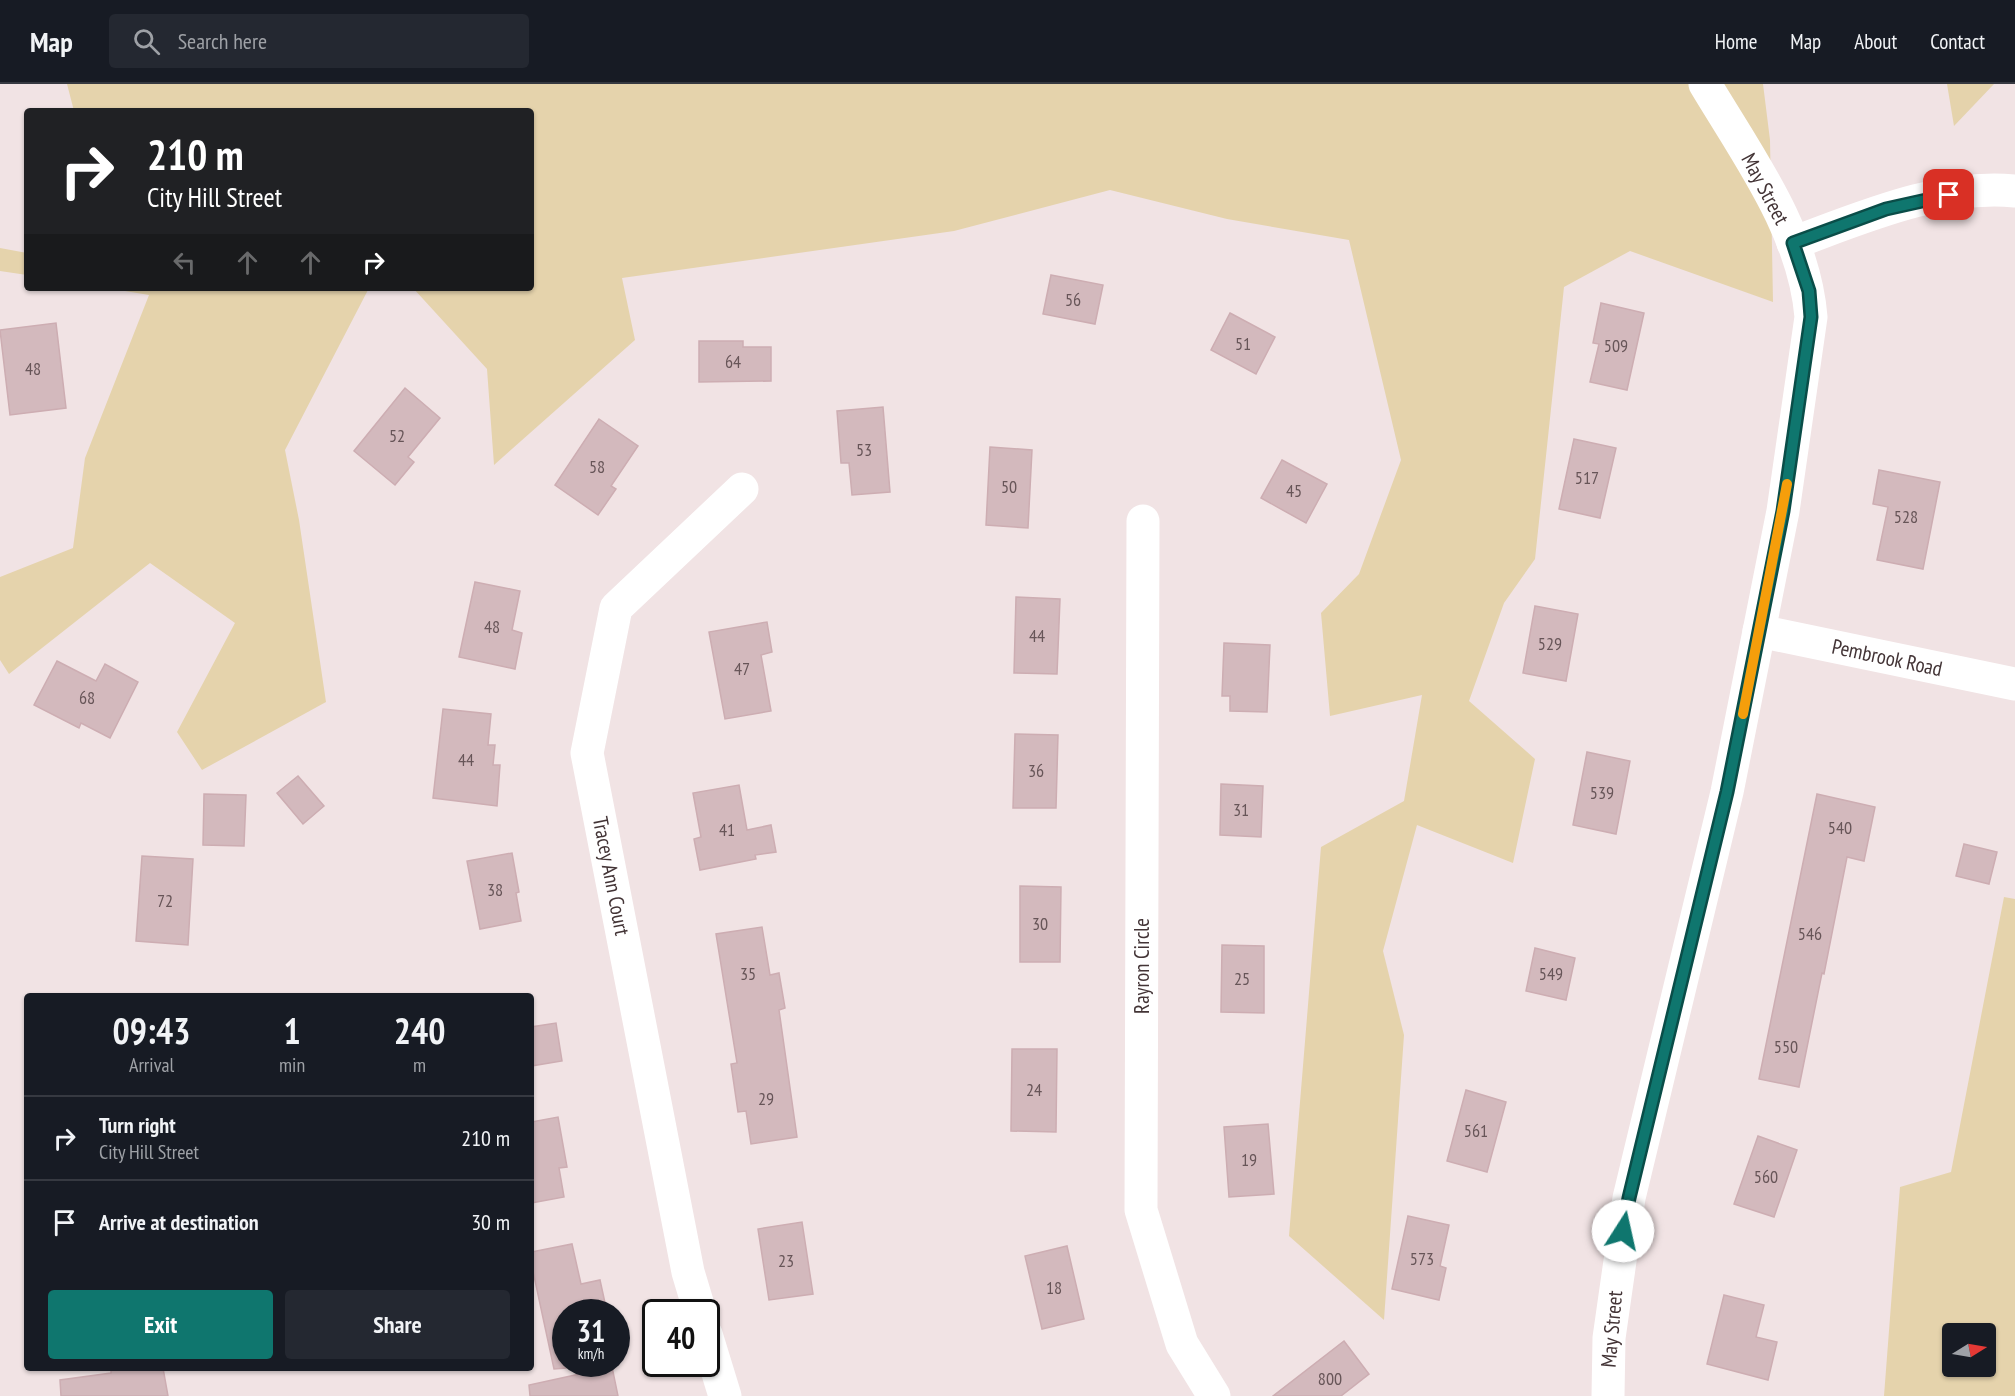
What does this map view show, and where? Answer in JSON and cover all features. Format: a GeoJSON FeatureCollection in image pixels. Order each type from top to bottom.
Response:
{"type":"FeatureCollection","features":[{"type":"Feature","properties":{"kind":"street","name":"May Street"},"geometry":{"type":"LineString","coordinates":[[1608,1396],[1609,1338],[1629,1198],[1700,914],[1759,631],[1783,511],[1811,317],[1809,291],[1793,243],[1761,178],[1705,84]]}},
{"type":"Feature","properties":{"kind":"street"},"geometry":{"type":"LineString","coordinates":[[1793,243],[1886,209],[1913,202],[1987,189],[2015,191]]}},
{"type":"Feature","properties":{"kind":"street","name":"Tracey Ann Court"},"geometry":{"type":"LineString","coordinates":[[696,1299],[688,1272],[587,753],[616,608],[742,489]]}},
{"type":"Feature","properties":{"kind":"street","name":"Rayron Circle"},"geometry":{"type":"LineString","coordinates":[[1143,521],[1141,1210],[1182,1344],[1214,1396]]}},
{"type":"Feature","properties":{"kind":"street","name":"Pembrook Road"},"geometry":{"type":"LineString","coordinates":[[1759,631],[2015,684]]}},
{"type":"Feature","properties":{"kind":"street"},"geometry":{"type":"LineString","coordinates":[[719,1377],[725,1396]]}},
{"type":"Feature","properties":{"kind":"shaded area"},"geometry":{"type":"Polygon","coordinates":[[[67,84],[1763,84],[1770,140],[1773,302],[1630,251],[1564,287],[1535,559],[1504,603],[1469,701],[1535,759],[1513,863],[1417,825],[1383,951],[1404,1035],[1384,1320],[1289,1236],[1321,847],[1404,801],[1422,695],[1330,716],[1321,613],[1359,574],[1401,460],[1349,240],[1227,219],[1110,190],[954,231],[622,278],[635,340],[494,465],[487,369],[416,291],[534,291],[534,108],[73,108],[67,84]]]}},
{"type":"Feature","properties":{"kind":"shaded area"},"geometry":{"type":"Polygon","coordinates":[[[1947,84],[1994,84],[1954,126],[1947,84]]]}},
{"type":"Feature","properties":{"kind":"shaded area"},"geometry":{"type":"Polygon","coordinates":[[[0,248],[24,252],[24,275],[0,271],[0,248]]]}},
{"type":"Feature","properties":{"kind":"shaded area"},"geometry":{"type":"Polygon","coordinates":[[[125,291],[367,291],[285,450],[299,520],[326,702],[202,770],[177,732],[235,623],[150,563],[9,674],[0,660],[0,577],[73,548],[85,458],[149,295],[125,291]]]}},
{"type":"Feature","properties":{"kind":"shaded area"},"geometry":{"type":"Polygon","coordinates":[[[2004,897],[2015,899],[2015,1396],[1884,1396],[1900,1187],[1951,1172],[2004,897]]]}},
{"type":"Feature","properties":{"kind":"building"},"geometry":{"type":"Polygon","coordinates":[[[1051,275],[1103,285],[1095,324],[1043,314],[1051,275]]]}},
{"type":"Feature","properties":{"kind":"building"},"geometry":{"type":"Polygon","coordinates":[[[1601,303],[1644,313],[1627,390],[1590,382],[1599,344],[1593,343],[1601,303]]]}},
{"type":"Feature","properties":{"kind":"building"},"geometry":{"type":"Polygon","coordinates":[[[1230,313],[1275,337],[1256,374],[1211,350],[1230,313]]]}},
{"type":"Feature","properties":{"kind":"building"},"geometry":{"type":"Polygon","coordinates":[[[56,323],[66,408],[10,415],[0,330],[56,323]]]}},
{"type":"Feature","properties":{"kind":"building"},"geometry":{"type":"Polygon","coordinates":[[[699,341],[743,341],[743,347],[771,347],[771,381],[699,382],[699,341]]]}},
{"type":"Feature","properties":{"kind":"building"},"geometry":{"type":"Polygon","coordinates":[[[405,388],[440,418],[408,457],[414,462],[395,485],[354,451],[405,388]]]}},
{"type":"Feature","properties":{"kind":"building"},"geometry":{"type":"Polygon","coordinates":[[[883,407],[890,492],[852,495],[849,463],[841,463],[837,411],[883,407]]]}},
{"type":"Feature","properties":{"kind":"building"},"geometry":{"type":"Polygon","coordinates":[[[599,419],[638,446],[611,486],[616,489],[598,515],[555,485],[599,419]]]}},
{"type":"Feature","properties":{"kind":"building"},"geometry":{"type":"Polygon","coordinates":[[[1574,439],[1616,448],[1600,518],[1559,509],[1574,439]]]}},
{"type":"Feature","properties":{"kind":"building"},"geometry":{"type":"Polygon","coordinates":[[[990,447],[1032,450],[1028,528],[986,525],[990,447]]]}},
{"type":"Feature","properties":{"kind":"building"},"geometry":{"type":"Polygon","coordinates":[[[1282,460],[1327,484],[1306,523],[1261,498],[1282,460]]]}},
{"type":"Feature","properties":{"kind":"building"},"geometry":{"type":"Polygon","coordinates":[[[1879,470],[1940,482],[1923,569],[1877,560],[1888,507],[1873,504],[1879,470]]]}},
{"type":"Feature","properties":{"kind":"building"},"geometry":{"type":"Polygon","coordinates":[[[475,582],[520,591],[512,630],[522,633],[515,669],[459,657],[475,582]]]}},
{"type":"Feature","properties":{"kind":"building"},"geometry":{"type":"Polygon","coordinates":[[[1016,597],[1060,599],[1057,674],[1014,673],[1016,597]]]}},
{"type":"Feature","properties":{"kind":"building"},"geometry":{"type":"Polygon","coordinates":[[[1535,606],[1578,614],[1566,681],[1523,673],[1535,606]]]}},
{"type":"Feature","properties":{"kind":"building"},"geometry":{"type":"Polygon","coordinates":[[[767,622],[772,652],[761,655],[771,711],[725,719],[709,632],[767,622]]]}},
{"type":"Feature","properties":{"kind":"building"},"geometry":{"type":"Polygon","coordinates":[[[1224,643],[1270,645],[1267,712],[1230,711],[1230,696],[1222,696],[1224,643]]]}},
{"type":"Feature","properties":{"kind":"building"},"geometry":{"type":"Polygon","coordinates":[[[57,661],[96,681],[105,664],[138,682],[110,738],[81,723],[79,728],[34,705],[57,661]]]}},
{"type":"Feature","properties":{"kind":"building"},"geometry":{"type":"Polygon","coordinates":[[[443,709],[491,714],[488,745],[495,745],[493,765],[500,765],[497,806],[433,798],[443,709]]]}},
{"type":"Feature","properties":{"kind":"building"},"geometry":{"type":"Polygon","coordinates":[[[1015,734],[1058,735],[1056,808],[1013,808],[1015,734]]]}},
{"type":"Feature","properties":{"kind":"building"},"geometry":{"type":"Polygon","coordinates":[[[1587,752],[1630,761],[1616,834],[1573,825],[1587,752]]]}},
{"type":"Feature","properties":{"kind":"building"},"geometry":{"type":"Polygon","coordinates":[[[298,776],[324,806],[303,824],[277,793],[298,776]]]}},
{"type":"Feature","properties":{"kind":"building"},"geometry":{"type":"Polygon","coordinates":[[[1221,784],[1263,786],[1261,837],[1220,835],[1221,784]]]}},
{"type":"Feature","properties":{"kind":"building"},"geometry":{"type":"Polygon","coordinates":[[[739,785],[747,830],[771,825],[776,852],[755,855],[756,859],[700,870],[694,839],[701,837],[693,793],[739,785]]]}},
{"type":"Feature","properties":{"kind":"building"},"geometry":{"type":"Polygon","coordinates":[[[204,794],[246,795],[244,846],[203,845],[204,794]]]}},
{"type":"Feature","properties":{"kind":"building"},"geometry":{"type":"Polygon","coordinates":[[[1817,794],[1875,807],[1864,861],[1847,857],[1799,1087],[1759,1079],[1817,794]]]}},
{"type":"Feature","properties":{"kind":"building"},"geometry":{"type":"Polygon","coordinates":[[[1964,844],[1997,852],[1989,884],[1956,876],[1964,844]]]}},
{"type":"Feature","properties":{"kind":"building"},"geometry":{"type":"Polygon","coordinates":[[[512,853],[519,892],[516,893],[521,921],[480,929],[467,861],[512,853]]]}},
{"type":"Feature","properties":{"kind":"building"},"geometry":{"type":"Polygon","coordinates":[[[142,856],[193,859],[188,945],[136,941],[142,856]]]}},
{"type":"Feature","properties":{"kind":"building"},"geometry":{"type":"Polygon","coordinates":[[[1020,886],[1061,887],[1060,962],[1020,962],[1020,886]]]}},
{"type":"Feature","properties":{"kind":"building"},"geometry":{"type":"Polygon","coordinates":[[[762,927],[770,975],[779,973],[785,1008],[779,1010],[797,1137],[751,1144],[746,1111],[738,1112],[731,1064],[737,1063],[716,934],[762,927]]]}},
{"type":"Feature","properties":{"kind":"building"},"geometry":{"type":"Polygon","coordinates":[[[1222,945],[1264,946],[1264,1013],[1221,1012],[1222,945]]]}},
{"type":"Feature","properties":{"kind":"building"},"geometry":{"type":"Polygon","coordinates":[[[1535,948],[1575,958],[1566,1000],[1526,991],[1535,948]]]}},
{"type":"Feature","properties":{"kind":"building"},"geometry":{"type":"Polygon","coordinates":[[[556,1023],[562,1061],[534,1066],[534,1027],[556,1023]]]}},
{"type":"Feature","properties":{"kind":"building"},"geometry":{"type":"Polygon","coordinates":[[[1012,1049],[1057,1049],[1056,1132],[1011,1131],[1012,1049]]]}},
{"type":"Feature","properties":{"kind":"building"},"geometry":{"type":"Polygon","coordinates":[[[1466,1090],[1506,1102],[1487,1172],[1447,1161],[1466,1090]]]}},
{"type":"Feature","properties":{"kind":"building"},"geometry":{"type":"Polygon","coordinates":[[[558,1117],[567,1167],[559,1168],[564,1197],[534,1202],[534,1121],[558,1117]]]}},
{"type":"Feature","properties":{"kind":"building"},"geometry":{"type":"Polygon","coordinates":[[[1268,1124],[1274,1194],[1229,1197],[1224,1127],[1268,1124]]]}},
{"type":"Feature","properties":{"kind":"building"},"geometry":{"type":"Polygon","coordinates":[[[1758,1136],[1797,1150],[1774,1217],[1734,1204],[1758,1136]]]}},
{"type":"Feature","properties":{"kind":"building"},"geometry":{"type":"Polygon","coordinates":[[[1408,1216],[1449,1225],[1440,1266],[1446,1268],[1439,1300],[1392,1289],[1408,1216]]]}},
{"type":"Feature","properties":{"kind":"building"},"geometry":{"type":"Polygon","coordinates":[[[802,1222],[813,1294],[769,1300],[758,1229],[802,1222]]]}},
{"type":"Feature","properties":{"kind":"building"},"geometry":{"type":"Polygon","coordinates":[[[572,1244],[581,1284],[600,1280],[604,1299],[552,1299],[552,1360],[534,1276],[534,1251],[572,1244]]]}},
{"type":"Feature","properties":{"kind":"building"},"geometry":{"type":"Polygon","coordinates":[[[1067,1246],[1084,1319],[1042,1329],[1025,1256],[1067,1246]]]}},
{"type":"Feature","properties":{"kind":"building"},"geometry":{"type":"Polygon","coordinates":[[[1724,1295],[1764,1305],[1756,1337],[1777,1342],[1768,1380],[1707,1364],[1724,1295]]]}},
{"type":"Feature","properties":{"kind":"building"},"geometry":{"type":"Polygon","coordinates":[[[1344,1341],[1369,1374],[1341,1396],[1273,1396],[1344,1341]]]}},
{"type":"Feature","properties":{"kind":"building"},"geometry":{"type":"Polygon","coordinates":[[[111,1371],[164,1371],[168,1396],[61,1396],[60,1380],[111,1373],[111,1371]]]}},
{"type":"Feature","properties":{"kind":"building"},"geometry":{"type":"Polygon","coordinates":[[[566,1377],[614,1377],[618,1396],[530,1396],[529,1385],[566,1377]]]}},
{"type":"Feature","properties":{"kind":"slow traffic"},"geometry":{"type":"LineString","coordinates":[[1743,714],[1787,484]]}},
{"type":"Feature","properties":{"kind":"route"},"geometry":{"type":"LineString","coordinates":[[1623,1231],[1629,1198],[1700,914],[1727,792],[1783,511],[1811,317],[1809,291],[1804,270],[1793,243],[1886,209],[1949,195]]}}]}
